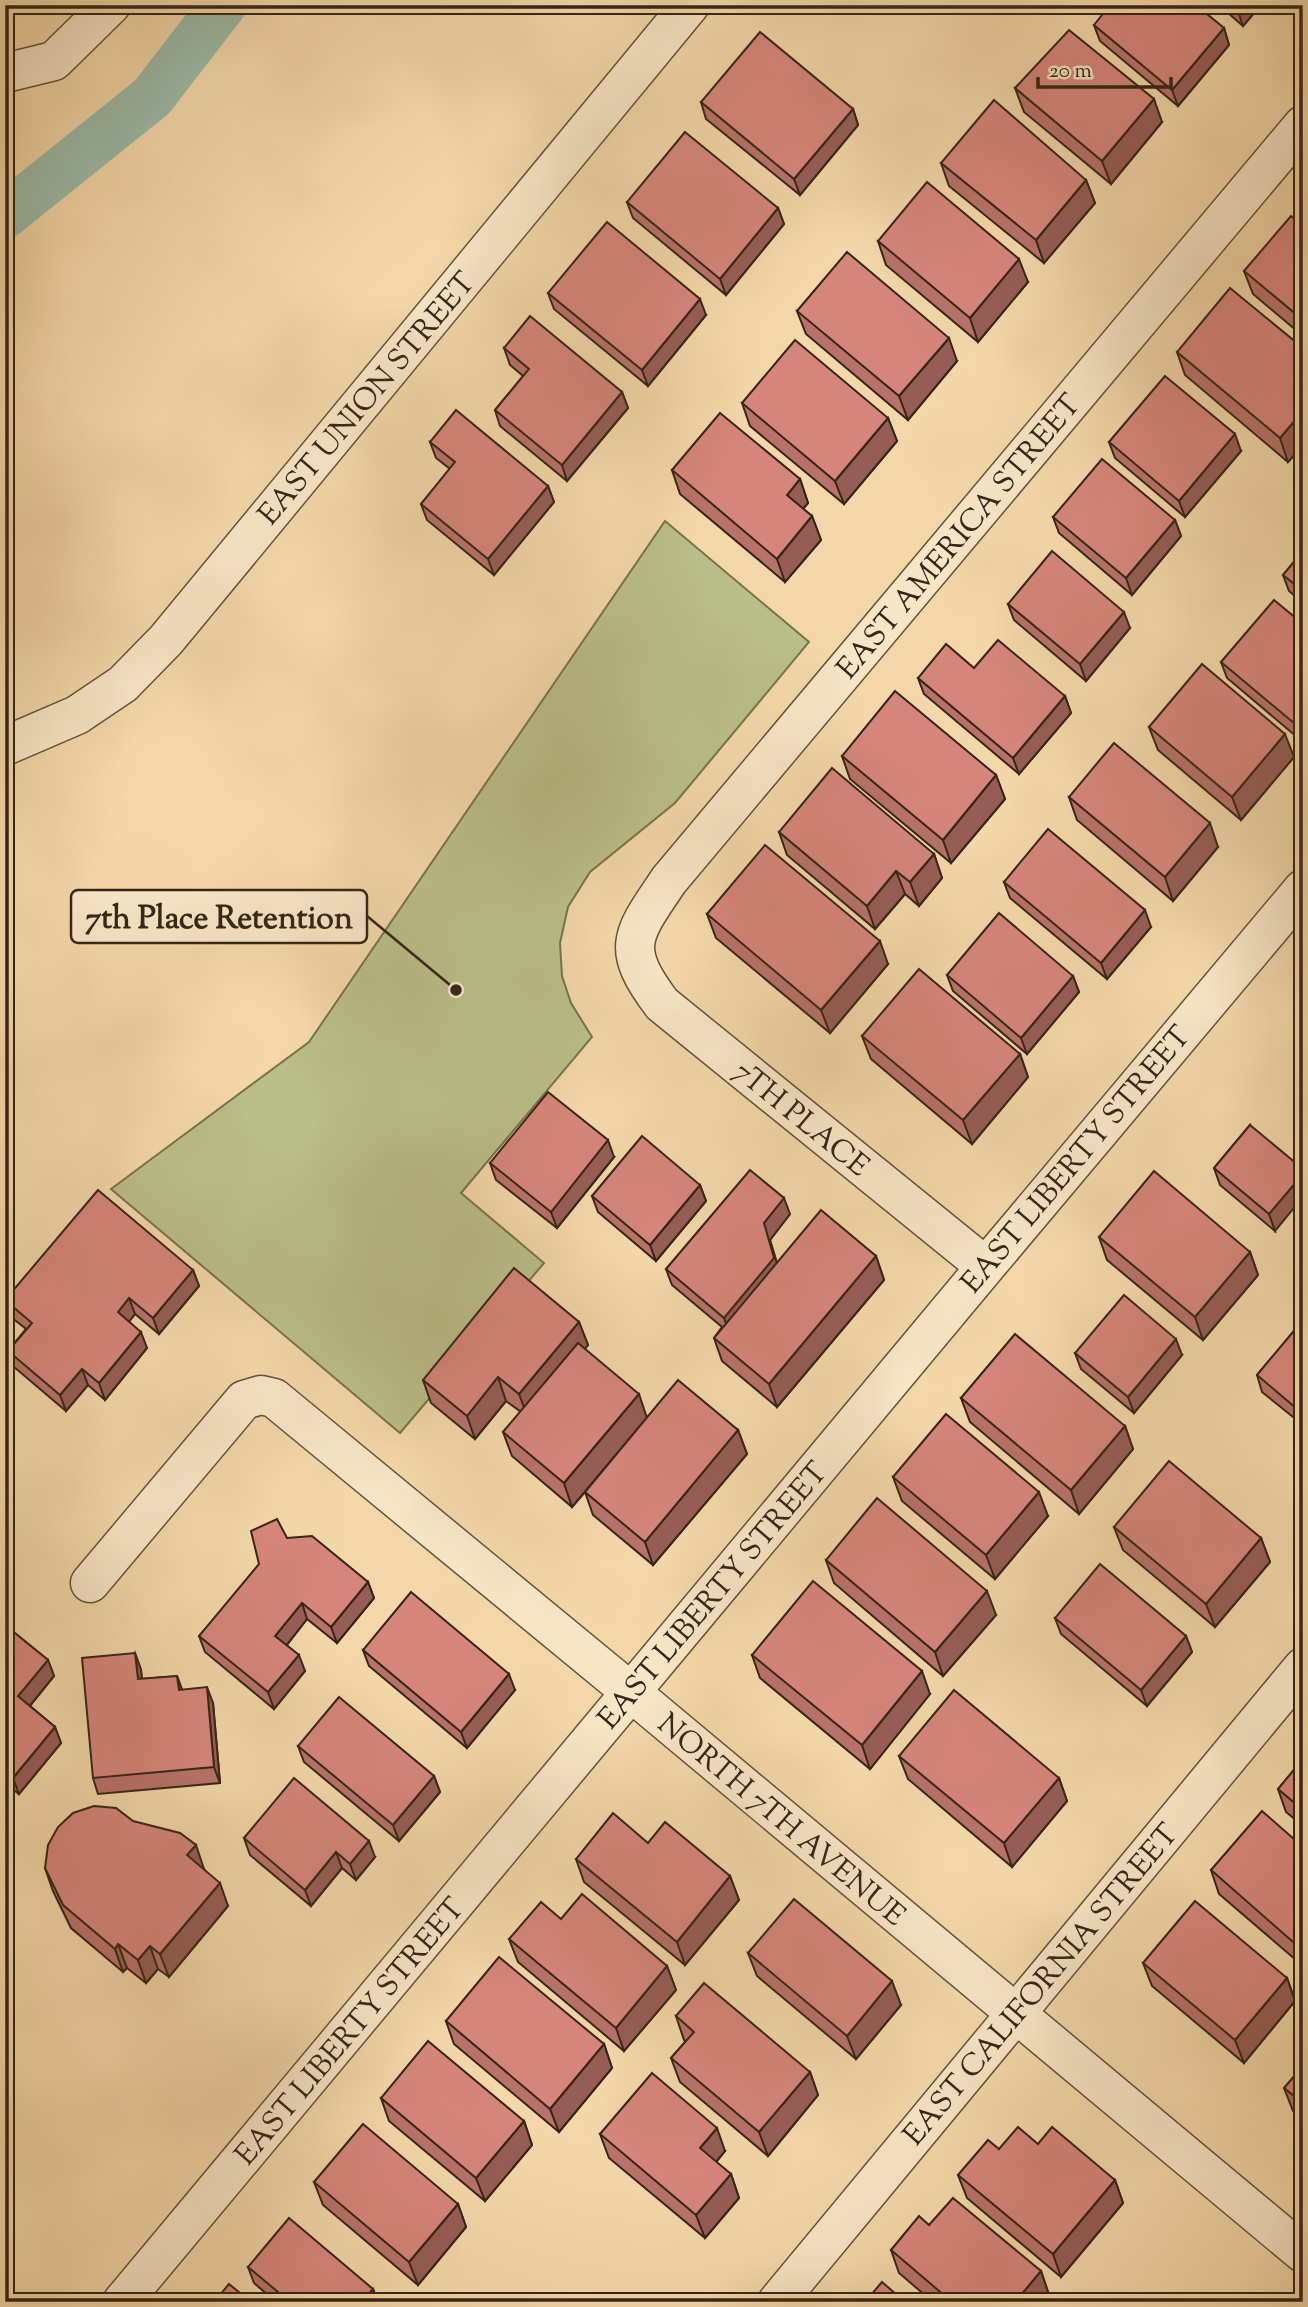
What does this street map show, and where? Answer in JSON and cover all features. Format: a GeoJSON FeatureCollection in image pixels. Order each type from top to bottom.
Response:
{"type":"FeatureCollection","features":[{"type":"Feature","properties":{"kind":"street"},"geometry":{"type":"LineString","coordinates":[[5,73],[54,61],[110,5]]}},
{"type":"Feature","properties":{"kind":"street","name":"EAST UNION STREET"},"geometry":{"type":"LineString","coordinates":[[5,746],[77,715],[123,684],[166,640],[690,5]]}},
{"type":"Feature","properties":{"kind":"street","name":"EAST AMERICA STREET"},"geometry":{"type":"LineString","coordinates":[[634,957],[634,936],[669,880],[1303,125]]}},
{"type":"Feature","properties":{"kind":"street","name":"EAST LIBERTY STREET"},"geometry":{"type":"LineString","coordinates":[[122,2302],[985,1266],[1303,889]]}},
{"type":"Feature","properties":{"kind":"street","name":"7TH PLACE"},"geometry":{"type":"LineString","coordinates":[[634,957],[644,980],[662,1004],[985,1266]]}},
{"type":"Feature","properties":{"kind":"street","name":"NORTH 7TH AVENUE"},"geometry":{"type":"LineString","coordinates":[[90,1583],[244,1400],[261,1395],[274,1398],[1303,2253]]}},
{"type":"Feature","properties":{"kind":"street","name":"EAST CALIFORNIA STREET"},"geometry":{"type":"LineString","coordinates":[[777,2302],[1303,1667]]}},
{"type":"Feature","properties":{"kind":"green space"},"geometry":{"type":"Polygon","coordinates":[[[665,521],[809,642],[675,803],[590,872],[568,907],[560,943],[562,976],[571,1003],[592,1037],[461,1193],[544,1263],[400,1433],[111,1189],[309,1042],[665,521]]]}},
{"type":"Feature","properties":{"kind":"building"},"geometry":{"type":"Polygon","coordinates":[[[1110,5],[1196,5],[1224,28],[1172,90],[1094,25],[1110,5]]]}},
{"type":"Feature","properties":{"kind":"building"},"geometry":{"type":"Polygon","coordinates":[[[1069,30],[1154,99],[1102,161],[1015,88],[1069,30]]]}},
{"type":"Feature","properties":{"kind":"building"},"geometry":{"type":"Polygon","coordinates":[[[760,32],[853,109],[794,179],[701,102],[760,32]]]}},
{"type":"Feature","properties":{"kind":"building"},"geometry":{"type":"Polygon","coordinates":[[[994,100],[1086,180],[1036,240],[941,163],[994,100]]]}},
{"type":"Feature","properties":{"kind":"building"},"geometry":{"type":"Polygon","coordinates":[[[685,132],[778,208],[720,279],[627,202],[685,132]]]}},
{"type":"Feature","properties":{"kind":"building"},"geometry":{"type":"Polygon","coordinates":[[[927,182],[1019,259],[970,318],[878,241],[927,182]]]}},
{"type":"Feature","properties":{"kind":"building"},"geometry":{"type":"Polygon","coordinates":[[[1291,216],[1303,226],[1303,320],[1244,271],[1291,216]]]}},
{"type":"Feature","properties":{"kind":"building"},"geometry":{"type":"Polygon","coordinates":[[[607,222],[700,299],[642,370],[548,293],[607,222]]]}},
{"type":"Feature","properties":{"kind":"building"},"geometry":{"type":"Polygon","coordinates":[[[847,252],[949,338],[899,396],[797,311],[847,252]]]}},
{"type":"Feature","properties":{"kind":"building"},"geometry":{"type":"Polygon","coordinates":[[[1230,288],[1303,348],[1303,411],[1280,438],[1177,352],[1230,288]]]}},
{"type":"Feature","properties":{"kind":"building"},"geometry":{"type":"Polygon","coordinates":[[[530,316],[622,392],[562,465],[495,410],[529,369],[504,348],[530,316]]]}},
{"type":"Feature","properties":{"kind":"building"},"geometry":{"type":"Polygon","coordinates":[[[795,340],[888,418],[835,481],[742,403],[795,340]]]}},
{"type":"Feature","properties":{"kind":"building"},"geometry":{"type":"Polygon","coordinates":[[[1165,376],[1235,434],[1179,501],[1109,442],[1165,376]]]}},
{"type":"Feature","properties":{"kind":"building"},"geometry":{"type":"Polygon","coordinates":[[[456,410],[548,486],[488,559],[421,504],[455,462],[430,442],[456,410]]]}},
{"type":"Feature","properties":{"kind":"building"},"geometry":{"type":"Polygon","coordinates":[[[720,413],[800,479],[787,495],[812,516],[777,559],[672,470],[720,413]]]}},
{"type":"Feature","properties":{"kind":"building"},"geometry":{"type":"Polygon","coordinates":[[[1102,459],[1175,520],[1126,578],[1053,517],[1102,459]]]}},
{"type":"Feature","properties":{"kind":"building"},"geometry":{"type":"Polygon","coordinates":[[[1052,551],[1124,612],[1080,664],[1008,604],[1052,551]]]}},
{"type":"Feature","properties":{"kind":"building"},"geometry":{"type":"Polygon","coordinates":[[[1303,551],[1303,591],[1283,575],[1303,551]]]}},
{"type":"Feature","properties":{"kind":"building"},"geometry":{"type":"Polygon","coordinates":[[[1274,600],[1303,624],[1301,729],[1221,662],[1274,600]]]}},
{"type":"Feature","properties":{"kind":"building"},"geometry":{"type":"Polygon","coordinates":[[[998,640],[1065,696],[1013,758],[918,678],[946,644],[974,668],[998,640]]]}},
{"type":"Feature","properties":{"kind":"building"},"geometry":{"type":"Polygon","coordinates":[[[1202,664],[1285,734],[1232,797],[1149,727],[1202,664]]]}},
{"type":"Feature","properties":{"kind":"building"},"geometry":{"type":"Polygon","coordinates":[[[895,691],[996,775],[943,840],[842,756],[895,691]]]}},
{"type":"Feature","properties":{"kind":"building"},"geometry":{"type":"Polygon","coordinates":[[[1114,743],[1210,823],[1165,877],[1069,797],[1114,743]]]}},
{"type":"Feature","properties":{"kind":"building"},"geometry":{"type":"Polygon","coordinates":[[[832,768],[934,854],[910,882],[896,871],[867,906],[779,832],[832,768]]]}},
{"type":"Feature","properties":{"kind":"building"},"geometry":{"type":"Polygon","coordinates":[[[1048,829],[1145,910],[1101,963],[1004,882],[1048,829]]]}},
{"type":"Feature","properties":{"kind":"building"},"geometry":{"type":"Polygon","coordinates":[[[765,845],[880,941],[821,1010],[707,914],[765,845]]]}},
{"type":"Feature","properties":{"kind":"building"},"geometry":{"type":"Polygon","coordinates":[[[999,913],[1073,976],[1021,1038],[947,975],[999,913]]]}},
{"type":"Feature","properties":{"kind":"building"},"geometry":{"type":"Polygon","coordinates":[[[919,969],[1020,1054],[963,1120],[862,1036],[919,969]]]}},
{"type":"Feature","properties":{"kind":"building"},"geometry":{"type":"Polygon","coordinates":[[[548,1092],[608,1140],[551,1212],[490,1163],[548,1092]]]}},
{"type":"Feature","properties":{"kind":"building"},"geometry":{"type":"Polygon","coordinates":[[[1250,1125],[1303,1169],[1303,1174],[1269,1214],[1214,1168],[1250,1125]]]}},
{"type":"Feature","properties":{"kind":"building"},"geometry":{"type":"Polygon","coordinates":[[[642,1136],[700,1185],[650,1245],[592,1196],[642,1136]]]}},
{"type":"Feature","properties":{"kind":"building"},"geometry":{"type":"Polygon","coordinates":[[[750,1170],[784,1198],[764,1223],[774,1258],[724,1318],[666,1269],[750,1170]]]}},
{"type":"Feature","properties":{"kind":"building"},"geometry":{"type":"Polygon","coordinates":[[[1154,1171],[1250,1252],[1195,1317],[1099,1237],[1154,1171]]]}},
{"type":"Feature","properties":{"kind":"building"},"geometry":{"type":"Polygon","coordinates":[[[98,1190],[193,1270],[153,1318],[129,1298],[118,1312],[141,1332],[99,1383],[82,1369],[60,1395],[8,1351],[32,1323],[5,1300],[98,1190]]]}},
{"type":"Feature","properties":{"kind":"building"},"geometry":{"type":"Polygon","coordinates":[[[821,1210],[876,1256],[769,1384],[714,1338],[821,1210]]]}},
{"type":"Feature","properties":{"kind":"building"},"geometry":{"type":"Polygon","coordinates":[[[514,1268],[579,1322],[519,1394],[498,1377],[467,1416],[423,1380],[514,1268]]]}},
{"type":"Feature","properties":{"kind":"building"},"geometry":{"type":"Polygon","coordinates":[[[1124,1295],[1176,1339],[1128,1397],[1075,1353],[1124,1295]]]}},
{"type":"Feature","properties":{"kind":"building"},"geometry":{"type":"Polygon","coordinates":[[[1303,1320],[1303,1414],[1257,1375],[1303,1320]]]}},
{"type":"Feature","properties":{"kind":"building"},"geometry":{"type":"Polygon","coordinates":[[[1015,1334],[1125,1426],[1071,1490],[961,1398],[1015,1334]]]}},
{"type":"Feature","properties":{"kind":"building"},"geometry":{"type":"Polygon","coordinates":[[[578,1343],[639,1394],[564,1483],[503,1432],[578,1343]]]}},
{"type":"Feature","properties":{"kind":"building"},"geometry":{"type":"Polygon","coordinates":[[[678,1380],[738,1430],[645,1542],[585,1492],[678,1380]]]}},
{"type":"Feature","properties":{"kind":"building"},"geometry":{"type":"Polygon","coordinates":[[[946,1414],[1039,1492],[986,1555],[893,1477],[946,1414]]]}},
{"type":"Feature","properties":{"kind":"building"},"geometry":{"type":"Polygon","coordinates":[[[1169,1461],[1261,1538],[1206,1604],[1114,1527],[1169,1461]]]}},
{"type":"Feature","properties":{"kind":"building"},"geometry":{"type":"Polygon","coordinates":[[[877,1498],[987,1591],[935,1652],[826,1560],[877,1498]]]}},
{"type":"Feature","properties":{"kind":"building"},"geometry":{"type":"Polygon","coordinates":[[[277,1519],[287,1538],[312,1536],[368,1582],[331,1627],[302,1603],[275,1636],[299,1655],[268,1692],[199,1636],[259,1564],[251,1531],[277,1519]]]}},
{"type":"Feature","properties":{"kind":"building"},"geometry":{"type":"Polygon","coordinates":[[[1100,1564],[1186,1636],[1141,1690],[1055,1618],[1100,1564]]]}},
{"type":"Feature","properties":{"kind":"building"},"geometry":{"type":"Polygon","coordinates":[[[813,1581],[922,1671],[862,1745],[752,1655],[813,1581]]]}},
{"type":"Feature","properties":{"kind":"building"},"geometry":{"type":"Polygon","coordinates":[[[411,1592],[509,1674],[461,1732],[363,1650],[411,1592]]]}},
{"type":"Feature","properties":{"kind":"building"},"geometry":{"type":"Polygon","coordinates":[[[5,1625],[48,1660],[18,1696],[55,1727],[13,1778],[5,1771],[5,1625]]]}},
{"type":"Feature","properties":{"kind":"building"},"geometry":{"type":"Polygon","coordinates":[[[135,1653],[138,1679],[177,1676],[179,1690],[207,1687],[214,1767],[93,1778],[82,1658],[135,1653]]]}},
{"type":"Feature","properties":{"kind":"building"},"geometry":{"type":"Polygon","coordinates":[[[954,1690],[1059,1778],[1004,1843],[899,1756],[954,1690]]]}},
{"type":"Feature","properties":{"kind":"building"},"geometry":{"type":"Polygon","coordinates":[[[339,1697],[434,1776],[393,1825],[298,1746],[339,1697]]]}},
{"type":"Feature","properties":{"kind":"building"},"geometry":{"type":"Polygon","coordinates":[[[1303,1759],[1303,1810],[1278,1789],[1303,1759]]]}},
{"type":"Feature","properties":{"kind":"building"},"geometry":{"type":"Polygon","coordinates":[[[294,1778],[369,1841],[350,1864],[336,1852],[305,1890],[244,1838],[294,1778]]]}},
{"type":"Feature","properties":{"kind":"building"},"geometry":{"type":"Polygon","coordinates":[[[94,1806],[116,1808],[133,1821],[180,1833],[196,1845],[187,1855],[220,1883],[160,1954],[150,1946],[138,1960],[118,1944],[115,1949],[63,1905],[45,1868],[48,1845],[58,1827],[73,1813],[94,1806]]]}},
{"type":"Feature","properties":{"kind":"building"},"geometry":{"type":"Polygon","coordinates":[[[1262,1811],[1303,1847],[1303,1944],[1300,1948],[1211,1870],[1262,1811]]]}},
{"type":"Feature","properties":{"kind":"building"},"geometry":{"type":"Polygon","coordinates":[[[613,1813],[648,1843],[665,1822],[730,1876],[677,1942],[576,1859],[613,1813]]]}},
{"type":"Feature","properties":{"kind":"building"},"geometry":{"type":"Polygon","coordinates":[[[582,1894],[667,1966],[616,2028],[509,1939],[541,1902],[561,1919],[582,1894]]]}},
{"type":"Feature","properties":{"kind":"building"},"geometry":{"type":"Polygon","coordinates":[[[794,1899],[892,1981],[847,2036],[748,1953],[794,1899]]]}},
{"type":"Feature","properties":{"kind":"building"},"geometry":{"type":"Polygon","coordinates":[[[1195,1901],[1287,1978],[1235,2040],[1143,1963],[1195,1901]]]}},
{"type":"Feature","properties":{"kind":"building"},"geometry":{"type":"Polygon","coordinates":[[[499,1957],[604,2044],[550,2109],[446,2021],[499,1957]]]}},
{"type":"Feature","properties":{"kind":"building"},"geometry":{"type":"Polygon","coordinates":[[[704,1983],[810,2072],[759,2132],[671,2058],[694,2032],[676,2016],[704,1983]]]}},
{"type":"Feature","properties":{"kind":"building"},"geometry":{"type":"Polygon","coordinates":[[[428,2041],[524,2121],[476,2178],[381,2098],[428,2041]]]}},
{"type":"Feature","properties":{"kind":"building"},"geometry":{"type":"Polygon","coordinates":[[[1303,2066],[1303,2103],[1284,2088],[1303,2066]]]}},
{"type":"Feature","properties":{"kind":"building"},"geometry":{"type":"Polygon","coordinates":[[[652,2073],[717,2128],[700,2148],[731,2174],[696,2215],[600,2134],[652,2073]]]}},
{"type":"Feature","properties":{"kind":"building"},"geometry":{"type":"Polygon","coordinates":[[[363,2124],[458,2204],[409,2262],[314,2182],[363,2124]]]}},
{"type":"Feature","properties":{"kind":"building"},"geometry":{"type":"Polygon","coordinates":[[[1018,2127],[1038,2144],[1052,2127],[1115,2180],[1053,2254],[958,2175],[988,2140],[999,2149],[1018,2127]]]}},
{"type":"Feature","properties":{"kind":"building"},"geometry":{"type":"Polygon","coordinates":[[[953,2198],[1041,2271],[1015,2302],[952,2302],[891,2250],[919,2216],[929,2225],[953,2198]]]}},
{"type":"Feature","properties":{"kind":"building"},"geometry":{"type":"Polygon","coordinates":[[[289,2218],[373,2289],[362,2302],[290,2302],[248,2267],[289,2218]]]}},
{"type":"Feature","properties":{"kind":"building"},"geometry":{"type":"Polygon","coordinates":[[[882,2282],[905,2302],[865,2302],[882,2282]]]}},
{"type":"Feature","properties":{"kind":"building"},"geometry":{"type":"Polygon","coordinates":[[[229,2284],[251,2302],[214,2302],[229,2284]]]}},
{"type":"Feature","properties":{"kind":"waterway"},"geometry":{"type":"LineString","coordinates":[[5,215],[152,97],[223,5]]}},
{"type":"Feature","properties":{"kind":"place","name":"7th Place Retention"},"geometry":{"type":"Point","coordinates":[456,990]}}]}
